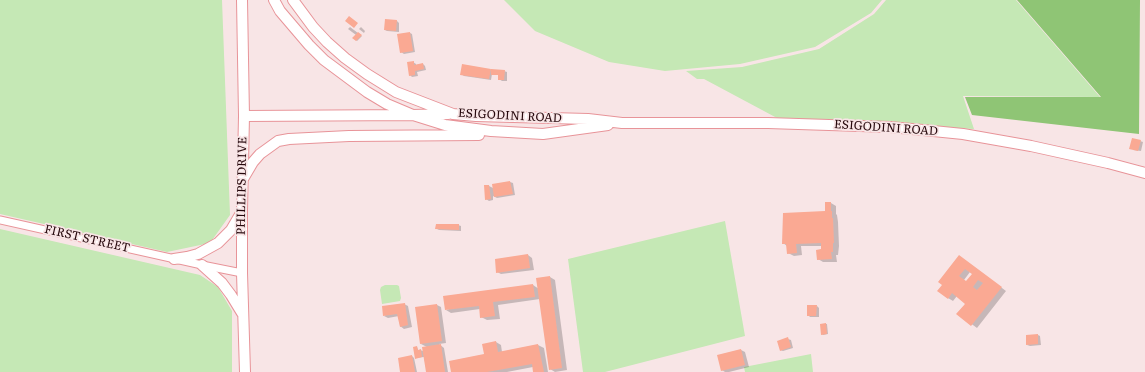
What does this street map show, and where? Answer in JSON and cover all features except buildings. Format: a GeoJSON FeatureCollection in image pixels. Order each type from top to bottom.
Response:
{"type":"FeatureCollection","features":[{"type":"Feature","properties":{"kind":"main road","name":"PHILLIPS DRIVE"},"geometry":{"type":"LineString","coordinates":[[242,0],[244,116],[242,273],[245,372]]}},
{"type":"Feature","properties":{"kind":"main road","name":"ESIGODINI ROAD"},"geometry":{"type":"LineString","coordinates":[[274,0],[280,11],[324,60],[356,84],[387,104],[413,115],[445,125],[491,131],[543,134],[622,123]]}},
{"type":"Feature","properties":{"kind":"main road","name":"ESIGODINI ROAD"},"geometry":{"type":"LineString","coordinates":[[293,0],[313,27],[327,42],[361,70],[396,92],[453,114],[588,119],[622,123],[768,122],[890,127],[963,134],[1031,146],[1108,163],[1145,173]]}},
{"type":"Feature","properties":{"kind":"main road"},"geometry":{"type":"LineString","coordinates":[[244,116],[453,114]]}},
{"type":"Feature","properties":{"kind":"main road"},"geometry":{"type":"LineString","coordinates":[[242,181],[253,162],[260,154],[278,141],[289,139],[349,136],[543,134]]}},
{"type":"Feature","properties":{"kind":"main road"},"geometry":{"type":"LineString","coordinates":[[174,259],[198,254],[218,243],[231,230],[242,211]]}},
{"type":"Feature","properties":{"kind":"main road"},"geometry":{"type":"LineString","coordinates":[[202,265],[222,283],[243,315]]}},
{"type":"Feature","properties":{"kind":"street","name":"FIRST STREET"},"geometry":{"type":"LineString","coordinates":[[0,220],[242,273]]}},
{"type":"Feature","properties":{"kind":"green space"},"geometry":{"type":"Polygon","coordinates":[[[0,0],[222,0],[230,215],[210,243],[167,252],[0,214],[0,0]]]}},
{"type":"Feature","properties":{"kind":"green space"},"geometry":{"type":"Polygon","coordinates":[[[504,0],[882,0],[871,13],[815,47],[740,64],[665,71],[609,62],[535,31],[504,0]]]}},
{"type":"Feature","properties":{"kind":"green space"},"geometry":{"type":"Polygon","coordinates":[[[886,0],[1016,0],[1100,97],[963,96],[974,129],[777,118],[704,79],[697,79],[686,71],[742,67],[819,49],[874,14],[886,0]]]}},
{"type":"Feature","properties":{"kind":"green space"},"geometry":{"type":"Polygon","coordinates":[[[1017,0],[1140,0],[1139,134],[972,115],[965,97],[1101,97],[1017,0]]]}},
{"type":"Feature","properties":{"kind":"green space"},"geometry":{"type":"Polygon","coordinates":[[[725,221],[745,336],[605,372],[583,372],[568,259],[725,221]]]}},
{"type":"Feature","properties":{"kind":"green space"},"geometry":{"type":"Polygon","coordinates":[[[0,229],[200,275],[218,287],[232,311],[232,372],[0,372],[0,229]]]}},
{"type":"Feature","properties":{"kind":"green space"},"geometry":{"type":"Polygon","coordinates":[[[385,285],[399,286],[400,301],[382,304],[380,290],[381,287],[385,285]]]}},
{"type":"Feature","properties":{"kind":"green space"},"geometry":{"type":"Polygon","coordinates":[[[811,354],[813,372],[745,372],[744,367],[811,354]]]}}]}
